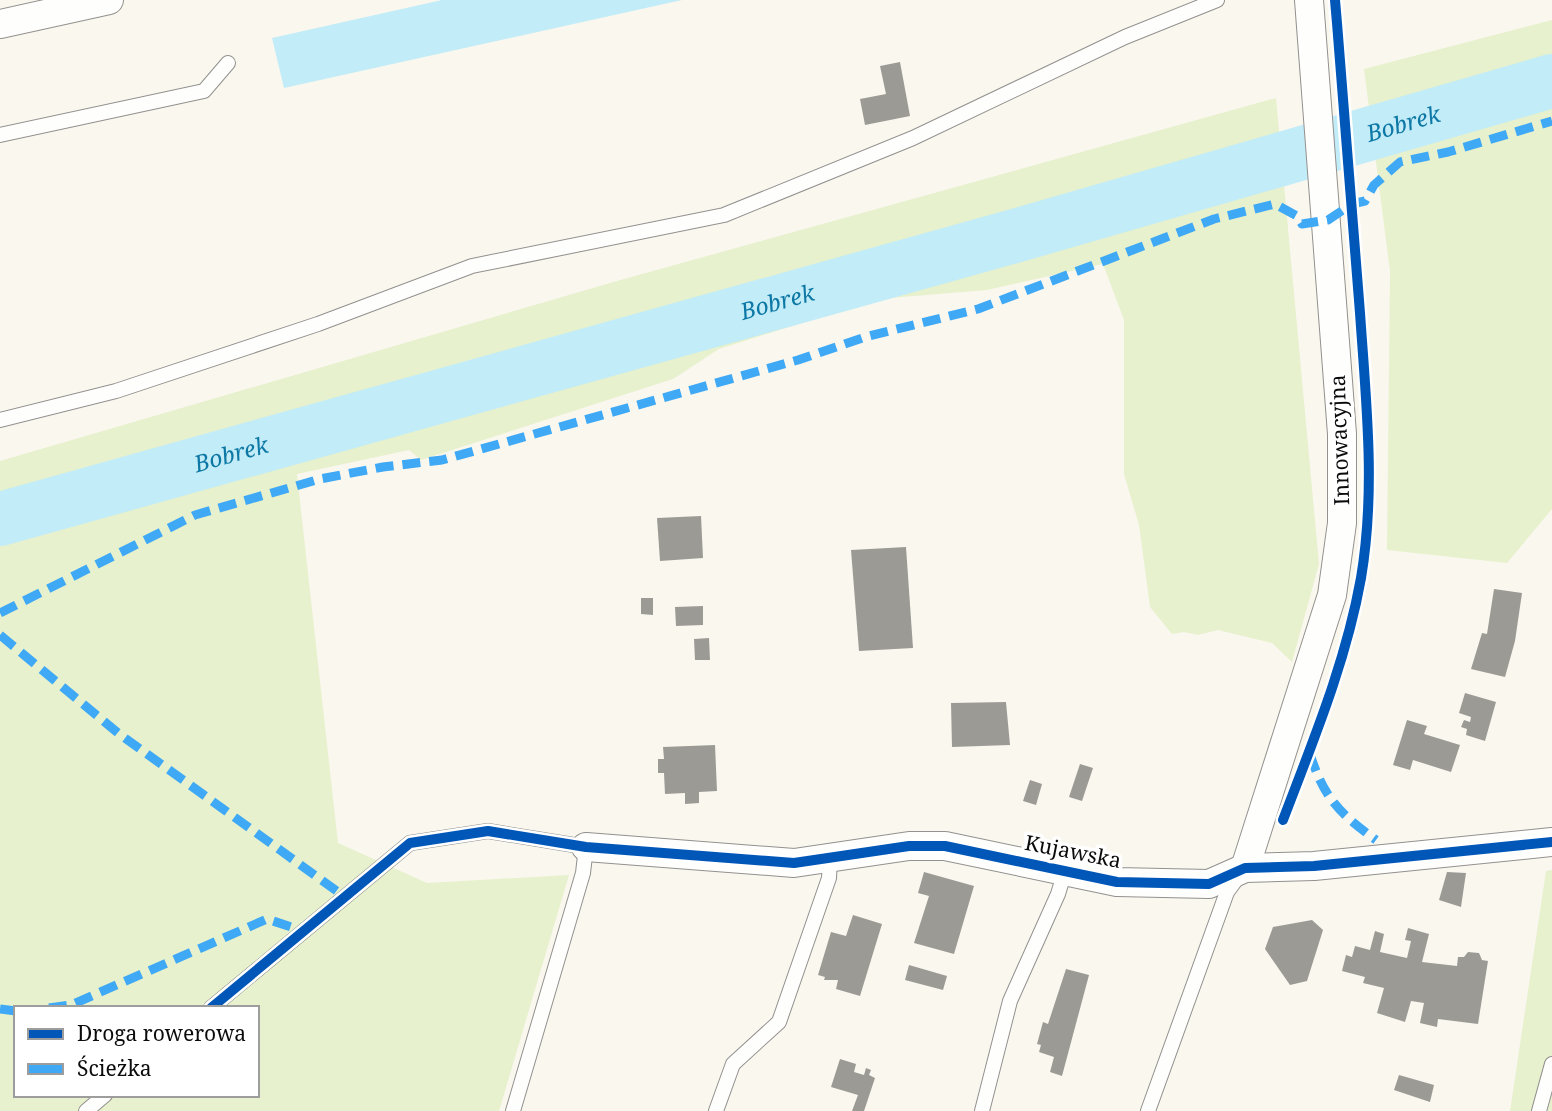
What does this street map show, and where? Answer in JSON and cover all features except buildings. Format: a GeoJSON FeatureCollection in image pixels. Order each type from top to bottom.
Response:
{"type":"FeatureCollection","features":[{"type":"Feature","properties":{"kind":"street"},"geometry":{"type":"LineString","coordinates":[[0,24],[109,0]]}},
{"type":"Feature","properties":{"kind":"street","name":"Innowacyjna"},"geometry":{"type":"LineString","coordinates":[[1245,868],[1332,595],[1342,523],[1342,434],[1327,204],[1309,0]]}},
{"type":"Feature","properties":{"kind":"street","name":"Kujawska"},"geometry":{"type":"LineString","coordinates":[[586,847],[794,863],[909,846],[945,846],[1118,882],[1209,884],[1245,868],[1314,866],[1552,842]]}},
{"type":"Feature","properties":{"kind":"lane"},"geometry":{"type":"LineString","coordinates":[[0,420],[116,391],[318,324],[472,266],[724,215],[913,138],[1125,37],[1217,0]]}},
{"type":"Feature","properties":{"kind":"lane"},"geometry":{"type":"LineString","coordinates":[[0,135],[204,91],[228,63]]}},
{"type":"Feature","properties":{"kind":"lane"},"geometry":{"type":"LineString","coordinates":[[213,1006],[410,844],[488,831],[586,847],[583,873],[513,1111]]}},
{"type":"Feature","properties":{"kind":"lane"},"geometry":{"type":"LineString","coordinates":[[716,1111],[733,1064],[779,1022],[829,878],[830,858]]}},
{"type":"Feature","properties":{"kind":"lane"},"geometry":{"type":"LineString","coordinates":[[1148,1111],[1227,892],[1245,868]]}},
{"type":"Feature","properties":{"kind":"lane"},"geometry":{"type":"LineString","coordinates":[[982,1111],[1010,1001],[1058,894],[1065,871]]}},
{"type":"Feature","properties":{"kind":"lane"},"geometry":{"type":"LineString","coordinates":[[1539,1111],[1552,1064]]}},
{"type":"Feature","properties":{"kind":"lane"},"geometry":{"type":"LineString","coordinates":[[86,1111],[103,1097]]}},
{"type":"Feature","properties":{"kind":"green space"},"geometry":{"type":"Polygon","coordinates":[[[1552,20],[1552,509],[1507,563],[1387,550],[1390,271],[1364,69],[1552,20]]]}},
{"type":"Feature","properties":{"kind":"green space"},"geometry":{"type":"Polygon","coordinates":[[[1276,98],[1319,564],[1292,662],[1272,643],[1218,630],[1198,635],[1184,632],[1172,634],[1150,607],[1139,525],[1124,474],[1124,320],[1103,264],[987,290],[878,299],[719,349],[673,379],[421,460],[409,450],[297,474],[338,843],[427,883],[569,875],[499,1111],[0,1111],[0,461],[617,281],[1276,98]]]}},
{"type":"Feature","properties":{"kind":"green space"},"geometry":{"type":"Polygon","coordinates":[[[1552,870],[1552,1111],[1510,1111],[1546,871],[1552,870]]]}},
{"type":"Feature","properties":{"kind":"water"},"geometry":{"type":"Polygon","coordinates":[[[442,0],[682,0],[284,88],[272,38],[442,0]]]}},
{"type":"Feature","properties":{"kind":"waterway","name":"Bobrek"},"geometry":{"type":"LineString","coordinates":[[0,519],[1011,237],[1552,81]]}},
{"type":"Feature","properties":{"kind":"marked path"},"geometry":{"type":"LineString","coordinates":[[0,613],[195,515],[320,479],[383,467],[442,460],[798,360],[865,337],[978,309],[1214,219],[1275,204],[1297,216],[1302,224],[1328,220],[1352,204],[1365,201],[1374,185],[1400,162],[1448,152],[1552,121]]}},
{"type":"Feature","properties":{"kind":"marked path"},"geometry":{"type":"LineString","coordinates":[[0,635],[118,733],[345,897]]}},
{"type":"Feature","properties":{"kind":"marked path"},"geometry":{"type":"LineString","coordinates":[[1310,754],[1321,782],[1334,803],[1376,840]]}},
{"type":"Feature","properties":{"kind":"marked path"},"geometry":{"type":"LineString","coordinates":[[64,1006],[267,919],[303,931]]}},
{"type":"Feature","properties":{"kind":"marked path"},"geometry":{"type":"LineString","coordinates":[[0,1009],[14,1011]]}},
{"type":"Feature","properties":{"kind":"cycle path"},"geometry":{"type":"LineString","coordinates":[[1283,820],[1328,701],[1347,640],[1366,545],[1369,478],[1365,379],[1335,0]]}},
{"type":"Feature","properties":{"kind":"cycle path"},"geometry":{"type":"LineString","coordinates":[[213,1006],[410,843],[488,831],[586,847],[794,863],[909,846],[945,846],[1117,882],[1209,884],[1245,868],[1314,866],[1552,842]]}}]}
